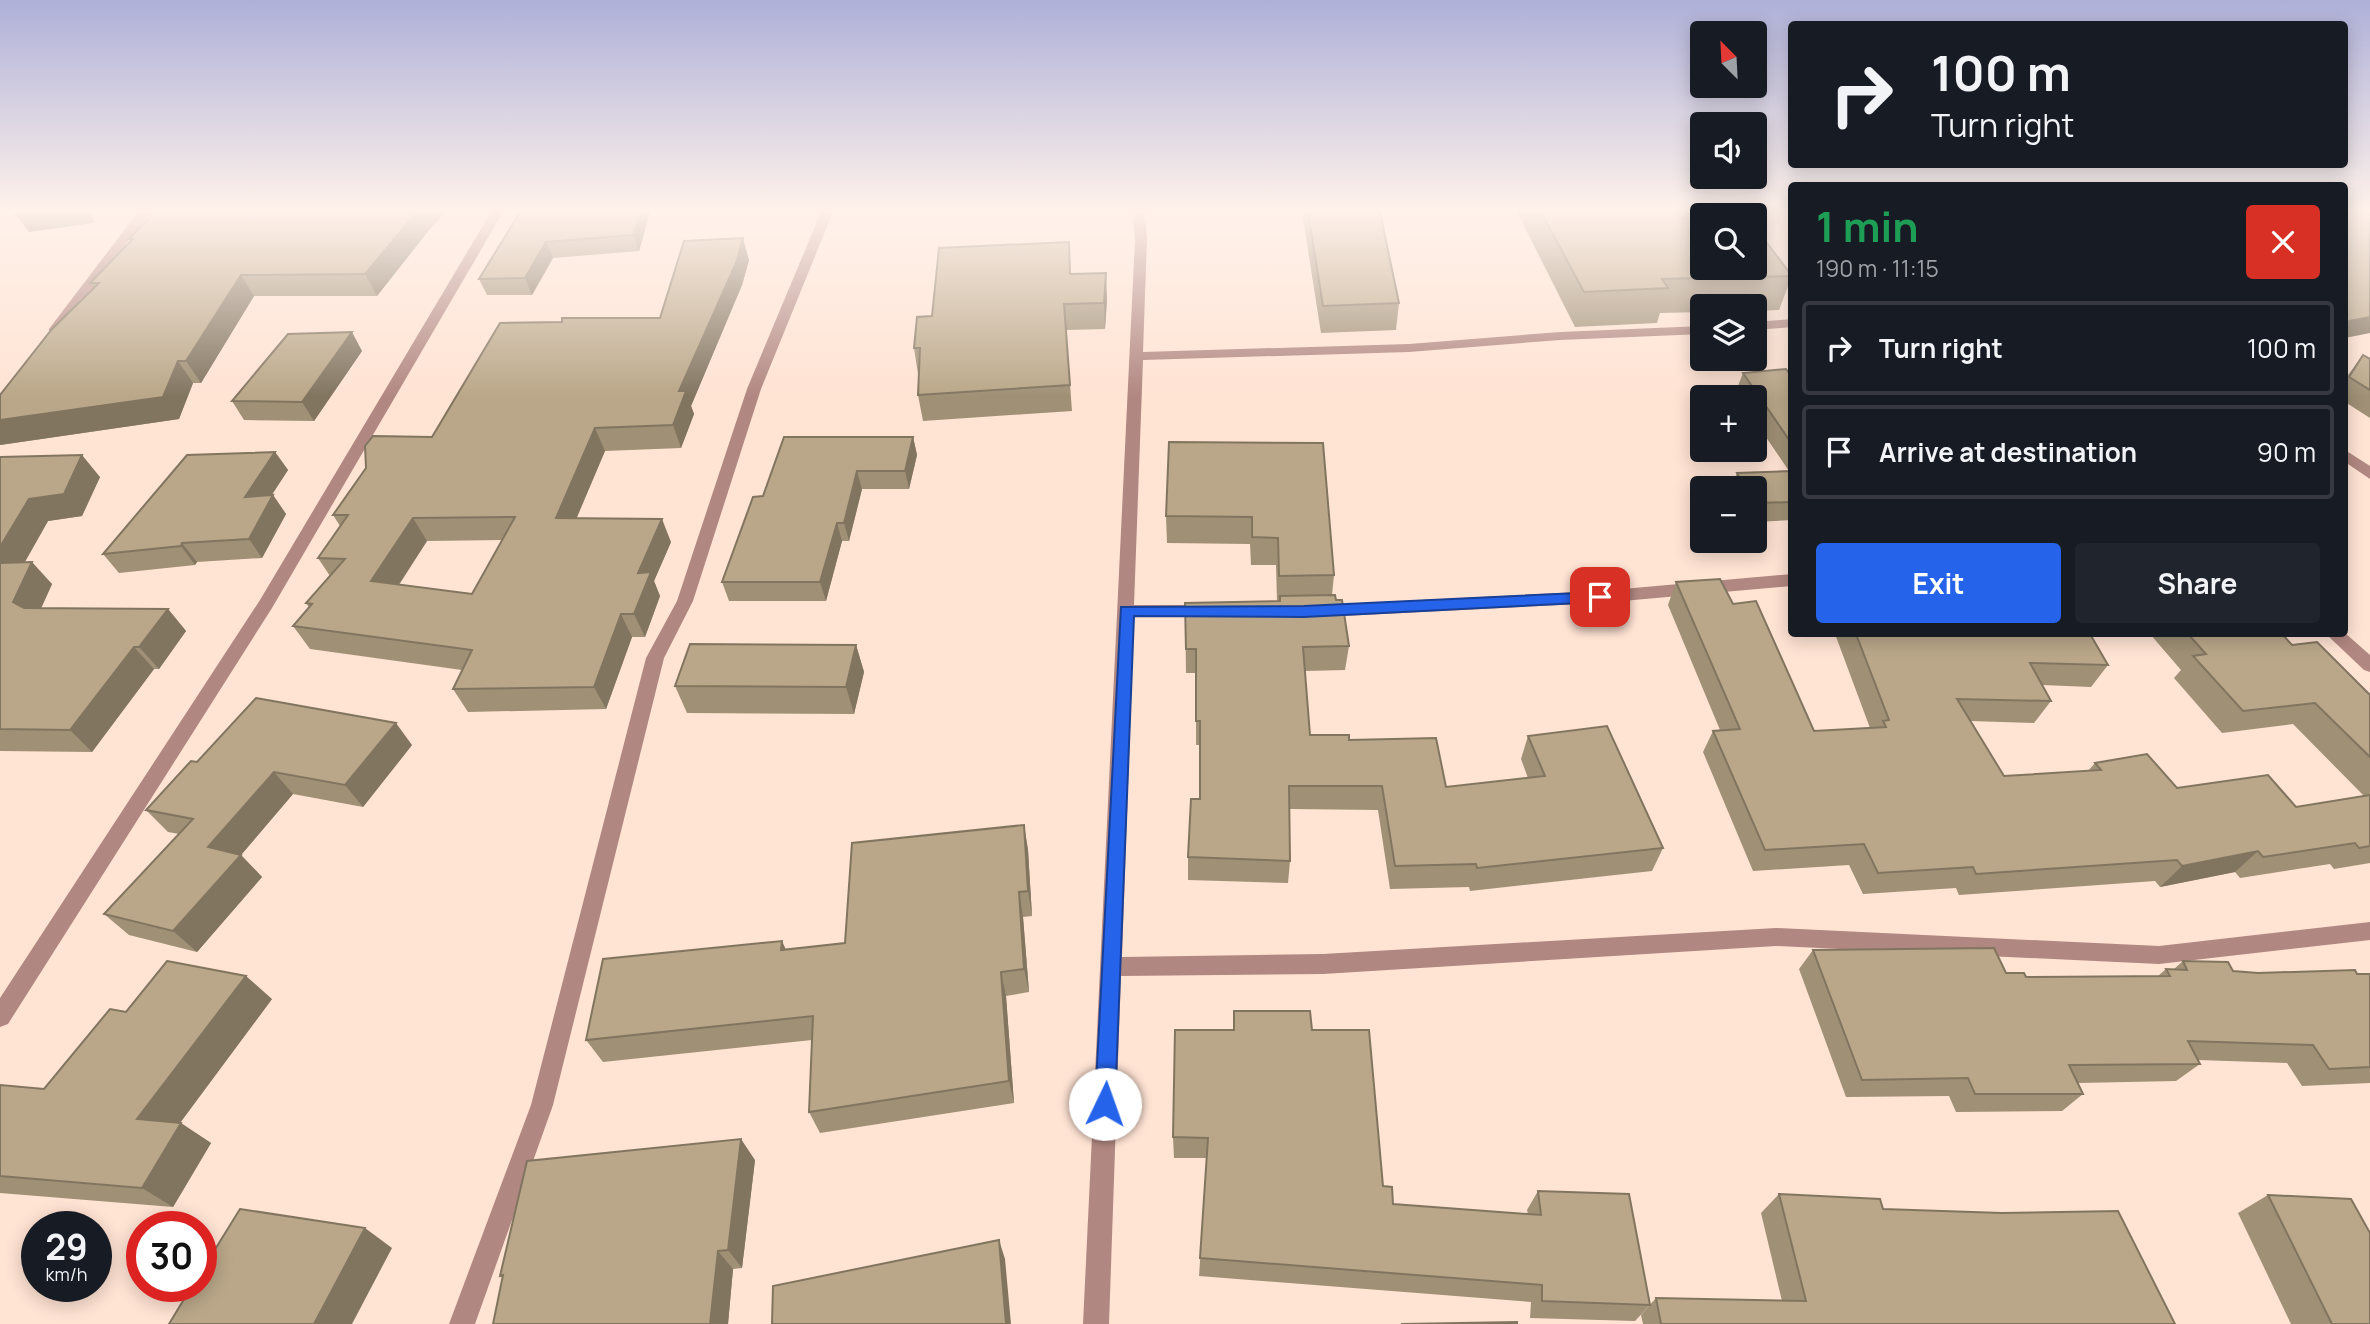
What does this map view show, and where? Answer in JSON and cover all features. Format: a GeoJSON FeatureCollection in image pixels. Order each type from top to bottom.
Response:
{"type":"FeatureCollection","features":[{"type":"Feature","properties":{"kind":"street"},"geometry":{"type":"LineString","coordinates":[[49,338],[97,274]]}},
{"type":"Feature","properties":{"kind":"street"},"geometry":{"type":"LineString","coordinates":[[0,1017],[266,604],[461,274]]}},
{"type":"Feature","properties":{"kind":"street"},"geometry":{"type":"LineString","coordinates":[[462,1324],[542,1105],[654,658],[685,601],[754,389],[802,274]]}},
{"type":"Feature","properties":{"kind":"street"},"geometry":{"type":"LineString","coordinates":[[1096,1324],[1140,274]]}},
{"type":"Feature","properties":{"kind":"street"},"geometry":{"type":"LineString","coordinates":[[1767,325],[1788,323]]}},
{"type":"Feature","properties":{"kind":"street"},"geometry":{"type":"LineString","coordinates":[[1136,356],[1409,348],[1560,336],[1690,331]]}},
{"type":"Feature","properties":{"kind":"street"},"geometry":{"type":"LineString","coordinates":[[2348,456],[2370,474]]}},
{"type":"Feature","properties":{"kind":"street"},"geometry":{"type":"LineString","coordinates":[[1304,612],[1600,597],[1788,580]]}},
{"type":"Feature","properties":{"kind":"street"},"geometry":{"type":"LineString","coordinates":[[1126,611],[1222,611]]}},
{"type":"Feature","properties":{"kind":"street"},"geometry":{"type":"LineString","coordinates":[[2338,637],[2370,665]]}},
{"type":"Feature","properties":{"kind":"street"},"geometry":{"type":"LineString","coordinates":[[1111,967],[1323,964],[1776,937],[2160,955],[2370,931]]}},
{"type":"Feature","properties":{"kind":"building"},"geometry":{"type":"Polygon","coordinates":[[[99,274],[365,274],[241,275],[186,361],[178,361],[163,397],[0,420],[0,395],[52,329],[99,283],[90,283],[99,274]]]}},
{"type":"Feature","properties":{"kind":"building"},"geometry":{"type":"Polygon","coordinates":[[[482,274],[527,274],[525,278],[479,279],[482,274]]]}},
{"type":"Feature","properties":{"kind":"building"},"geometry":{"type":"Polygon","coordinates":[[[674,274],[731,274],[679,391],[686,391],[673,425],[595,428],[556,518],[662,519],[638,573],[651,572],[634,614],[621,614],[594,687],[453,689],[472,650],[293,626],[312,604],[306,603],[345,559],[318,558],[348,515],[333,515],[366,468],[365,446],[373,436],[432,437],[500,323],[562,322],[562,318],[660,318],[674,274]],[[515,517],[413,518],[371,581],[472,594],[515,517]]]}},
{"type":"Feature","properties":{"kind":"building"},"geometry":{"type":"Polygon","coordinates":[[[936,274],[1106,274],[1104,303],[1064,304],[1070,385],[918,395],[920,348],[914,348],[917,317],[932,316],[936,274]]]}},
{"type":"Feature","properties":{"kind":"building"},"geometry":{"type":"Polygon","coordinates":[[[1318,274],[1393,274],[1399,303],[1323,306],[1318,274]]]}},
{"type":"Feature","properties":{"kind":"building"},"geometry":{"type":"Polygon","coordinates":[[[1574,274],[1690,274],[1690,278],[1662,279],[1668,288],[1584,292],[1574,274]]]}},
{"type":"Feature","properties":{"kind":"building"},"geometry":{"type":"Polygon","coordinates":[[[1767,274],[1788,274],[1788,276],[1767,277],[1767,274]]]}},
{"type":"Feature","properties":{"kind":"building"},"geometry":{"type":"Polygon","coordinates":[[[2348,274],[2370,274],[2370,317],[2348,321],[2348,274]]]}},
{"type":"Feature","properties":{"kind":"building"},"geometry":{"type":"Polygon","coordinates":[[[352,332],[302,402],[232,401],[288,334],[352,332]]]}},
{"type":"Feature","properties":{"kind":"building"},"geometry":{"type":"Polygon","coordinates":[[[2363,355],[2370,359],[2370,390],[2349,377],[2363,355]]]}},
{"type":"Feature","properties":{"kind":"building"},"geometry":{"type":"Polygon","coordinates":[[[1786,369],[1788,372],[1788,438],[1767,408],[1767,385],[1751,385],[1743,373],[1786,369]]]}},
{"type":"Feature","properties":{"kind":"building"},"geometry":{"type":"Polygon","coordinates":[[[784,437],[913,437],[905,471],[857,471],[844,523],[837,523],[820,582],[722,582],[753,497],[763,496],[784,437]]]}},
{"type":"Feature","properties":{"kind":"building"},"geometry":{"type":"Polygon","coordinates":[[[1169,442],[1323,443],[1334,575],[1279,576],[1278,538],[1252,537],[1252,517],[1166,516],[1169,442]]]}},
{"type":"Feature","properties":{"kind":"building"},"geometry":{"type":"Polygon","coordinates":[[[275,452],[245,497],[273,495],[249,539],[182,543],[181,546],[103,554],[187,455],[275,452]]]}},
{"type":"Feature","properties":{"kind":"building"},"geometry":{"type":"Polygon","coordinates":[[[82,455],[64,494],[29,499],[0,547],[0,457],[82,455]]]}},
{"type":"Feature","properties":{"kind":"building"},"geometry":{"type":"Polygon","coordinates":[[[1788,471],[1788,502],[1767,503],[1767,476],[1739,476],[1737,473],[1788,471]]]}},
{"type":"Feature","properties":{"kind":"building"},"geometry":{"type":"Polygon","coordinates":[[[32,562],[13,602],[24,608],[168,609],[139,647],[134,647],[70,730],[0,729],[0,563],[32,562]]]}},
{"type":"Feature","properties":{"kind":"building"},"geometry":{"type":"Polygon","coordinates":[[[1720,579],[1733,604],[1756,601],[1814,731],[1886,727],[1883,721],[1889,720],[1857,637],[2092,637],[2108,665],[2030,663],[2051,701],[1957,699],[2004,776],[2101,770],[2095,763],[2147,754],[2177,788],[2268,775],[2296,807],[2370,795],[2370,846],[2359,848],[2355,843],[2263,857],[2258,851],[2182,866],[2177,860],[1976,874],[1973,867],[1878,873],[1864,844],[1765,850],[1713,731],[1740,729],[1676,582],[1720,579]]]}},
{"type":"Feature","properties":{"kind":"building"},"geometry":{"type":"Polygon","coordinates":[[[1335,595],[1336,600],[1342,600],[1349,646],[1303,647],[1310,735],[1349,735],[1349,740],[1436,738],[1446,787],[1545,776],[1528,736],[1607,726],[1663,848],[1477,868],[1476,864],[1395,866],[1382,786],[1289,786],[1290,861],[1188,857],[1191,799],[1200,799],[1200,721],[1196,721],[1196,649],[1186,649],[1185,603],[1280,601],[1280,596],[1335,595]]]}},
{"type":"Feature","properties":{"kind":"building"},"geometry":{"type":"Polygon","coordinates":[[[2191,637],[2285,637],[2292,645],[2317,642],[2370,695],[2370,757],[2315,703],[2243,711],[2193,656],[2206,654],[2191,637]]]}},
{"type":"Feature","properties":{"kind":"building"},"geometry":{"type":"Polygon","coordinates":[[[690,644],[856,645],[846,687],[675,686],[690,644]]]}},
{"type":"Feature","properties":{"kind":"building"},"geometry":{"type":"Polygon","coordinates":[[[256,698],[396,723],[345,785],[274,772],[208,847],[241,855],[173,931],[104,914],[193,819],[146,810],[191,761],[197,762],[256,698]]]}},
{"type":"Feature","properties":{"kind":"building"},"geometry":{"type":"Polygon","coordinates":[[[1024,825],[1028,891],[1019,892],[1024,969],[1001,972],[1009,1081],[809,1112],[813,1016],[586,1040],[603,959],[782,941],[781,950],[845,943],[852,843],[1024,825]]]}},
{"type":"Feature","properties":{"kind":"building"},"geometry":{"type":"Polygon","coordinates":[[[1994,948],[2006,973],[2024,973],[2026,977],[2170,976],[2166,969],[2187,970],[2183,961],[2228,962],[2233,971],[2258,973],[2355,970],[2357,974],[2370,974],[2370,1067],[2329,1069],[2313,1045],[2188,1041],[2200,1064],[2069,1065],[2083,1094],[1975,1094],[1968,1078],[1862,1080],[1813,950],[1994,948]]]}},
{"type":"Feature","properties":{"kind":"building"},"geometry":{"type":"Polygon","coordinates":[[[167,961],[246,976],[137,1119],[181,1123],[142,1188],[0,1176],[0,1085],[44,1089],[110,1009],[126,1012],[167,961]]]}},
{"type":"Feature","properties":{"kind":"building"},"geometry":{"type":"Polygon","coordinates":[[[1234,1011],[1310,1011],[1312,1030],[1369,1030],[1383,1186],[1392,1187],[1393,1204],[1541,1215],[1538,1191],[1629,1194],[1650,1305],[1542,1301],[1542,1285],[1200,1258],[1208,1138],[1173,1137],[1175,1030],[1234,1030],[1234,1011]]]}},
{"type":"Feature","properties":{"kind":"building"},"geometry":{"type":"Polygon","coordinates":[[[741,1139],[728,1250],[718,1251],[710,1324],[493,1324],[503,1275],[500,1276],[527,1161],[741,1139]]]}},
{"type":"Feature","properties":{"kind":"building"},"geometry":{"type":"Polygon","coordinates":[[[1779,1194],[1880,1199],[1883,1209],[2002,1213],[2118,1211],[2175,1324],[1661,1324],[1656,1298],[1806,1301],[1779,1194]]]}},
{"type":"Feature","properties":{"kind":"building"},"geometry":{"type":"Polygon","coordinates":[[[2268,1195],[2351,1199],[2370,1233],[2370,1324],[2332,1324],[2268,1195]]]}},
{"type":"Feature","properties":{"kind":"building"},"geometry":{"type":"Polygon","coordinates":[[[240,1209],[365,1228],[314,1324],[169,1324],[182,1302],[217,1302],[217,1246],[240,1209]]]}},
{"type":"Feature","properties":{"kind":"building"},"geometry":{"type":"Polygon","coordinates":[[[999,1240],[1006,1324],[772,1324],[773,1286],[999,1240]]]}},
{"type":"Feature","properties":{"kind":"building"},"geometry":{"type":"Polygon","coordinates":[[[1517,1322],[1517,1324],[1401,1324],[1517,1322]]]}},
{"type":"Feature","properties":{"kind":"route"},"geometry":{"type":"LineString","coordinates":[[1105,1104],[1126,611],[1304,612],[1600,597]]}}]}
